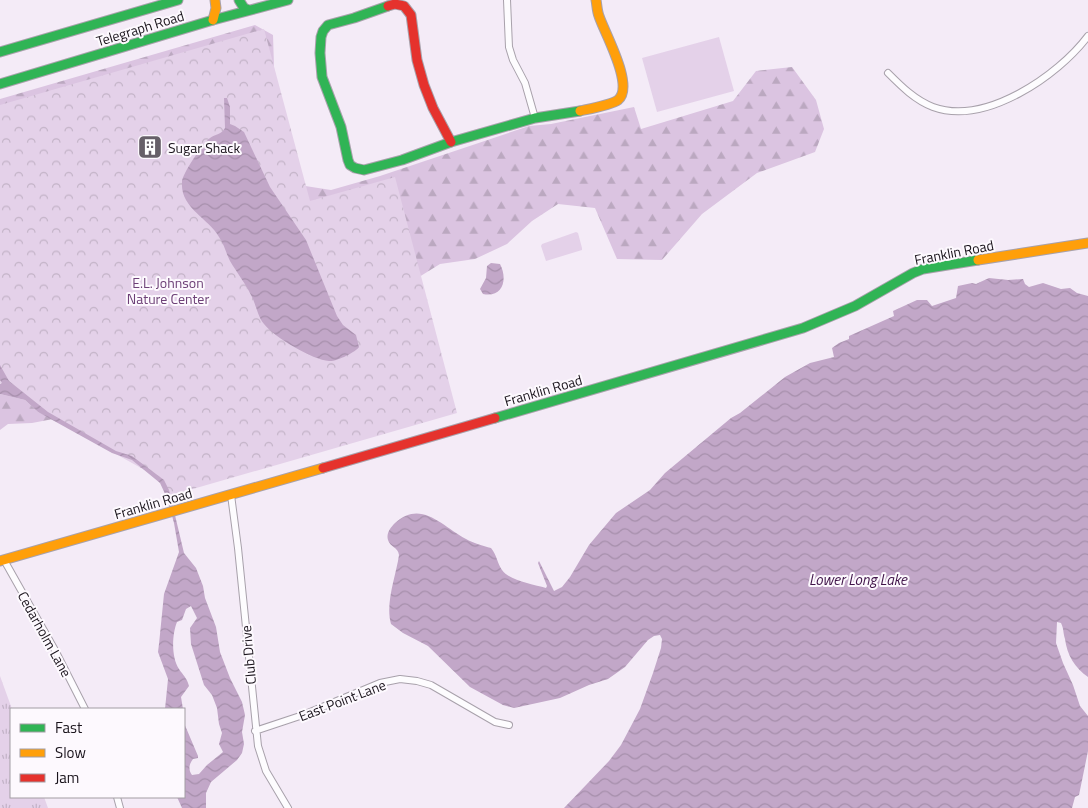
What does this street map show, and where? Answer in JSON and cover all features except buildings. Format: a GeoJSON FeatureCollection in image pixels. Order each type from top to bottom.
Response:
{"type":"FeatureCollection","features":[{"type":"Feature","properties":{"kind":"main road","name":"Telegraph Road"},"geometry":{"type":"LineString","coordinates":[[0,52],[178,0]]}},
{"type":"Feature","properties":{"kind":"main road"},"geometry":{"type":"LineString","coordinates":[[213,20],[216,8],[215,0]]}},
{"type":"Feature","properties":{"kind":"main road"},"geometry":{"type":"LineString","coordinates":[[239,0],[244,8],[248,10]]}},
{"type":"Feature","properties":{"kind":"main road","name":"Telegraph Road"},"geometry":{"type":"LineString","coordinates":[[0,84],[213,20],[288,0]]}},
{"type":"Feature","properties":{"kind":"main road"},"geometry":{"type":"LineString","coordinates":[[451,142],[428,101],[417,59],[410,10],[405,6],[394,4],[369,14],[331,24],[325,28],[321,46],[321,75],[342,129],[348,160],[353,168],[369,170],[451,142],[535,118],[574,113],[617,101],[623,93],[623,84],[615,54],[601,22],[596,0]]}},
{"type":"Feature","properties":{"kind":"main road","name":"Franklin Road"},"geometry":{"type":"LineString","coordinates":[[2,561],[761,341],[844,312],[908,275],[923,269],[1088,243]]}},
{"type":"Feature","properties":{"kind":"street"},"geometry":{"type":"LineString","coordinates":[[507,0],[509,47],[513,60],[525,83],[535,118]]}},
{"type":"Feature","properties":{"kind":"street"},"geometry":{"type":"LineString","coordinates":[[888,73],[911,95],[935,108],[952,111],[970,110],[998,102],[1031,87],[1067,60],[1088,36]]}},
{"type":"Feature","properties":{"kind":"street","name":"Club Drive"},"geometry":{"type":"LineString","coordinates":[[231,495],[238,548],[255,731],[263,766],[288,808]]}},
{"type":"Feature","properties":{"kind":"street","name":"Cedarholm Lane"},"geometry":{"type":"LineString","coordinates":[[2,561],[56,652],[84,708]]}},
{"type":"Feature","properties":{"kind":"street","name":"East Point Lane"},"geometry":{"type":"LineString","coordinates":[[255,731],[311,712],[380,684],[400,679],[431,685],[495,722],[509,725]]}},
{"type":"Feature","properties":{"kind":"green space","name":"E.L. Johnson Nature Center"},"geometry":{"type":"Polygon","coordinates":[[[255,25],[273,35],[275,98],[299,185],[331,190],[380,176],[529,126],[551,124],[634,107],[641,129],[733,101],[756,71],[792,67],[816,100],[824,129],[815,152],[757,173],[702,214],[662,260],[617,259],[595,208],[558,204],[532,221],[507,244],[475,259],[440,264],[411,282],[164,480],[48,412],[27,397],[0,223],[0,99],[255,25]]]}},
{"type":"Feature","properties":{"kind":"green space","name":"E.L. Johnson Nature Center"},"geometry":{"type":"Polygon","coordinates":[[[264,29],[310,201],[395,177],[457,413],[165,497],[163,485],[150,473],[78,433],[34,403],[0,383],[0,105],[264,29]]]}},
{"type":"Feature","properties":{"kind":"green space"},"geometry":{"type":"Polygon","coordinates":[[[719,37],[734,91],[657,112],[642,58],[719,37]]]}},
{"type":"Feature","properties":{"kind":"green space"},"geometry":{"type":"Polygon","coordinates":[[[576,232],[578,233],[582,250],[546,261],[542,244],[576,232]]]}},
{"type":"Feature","properties":{"kind":"green space"},"geometry":{"type":"Polygon","coordinates":[[[0,394],[25,400],[38,412],[53,419],[32,423],[8,424],[0,430],[0,394]]]}},
{"type":"Feature","properties":{"kind":"green space"},"geometry":{"type":"Polygon","coordinates":[[[0,676],[12,708],[10,708],[10,798],[44,798],[48,808],[0,808],[0,676]]]}},
{"type":"Feature","properties":{"kind":"water"},"geometry":{"type":"Polygon","coordinates":[[[224,98],[227,98],[230,107],[230,124],[244,132],[270,187],[306,240],[337,316],[343,325],[356,335],[359,347],[346,356],[332,361],[322,360],[294,347],[269,329],[260,318],[250,292],[230,261],[221,240],[185,199],[182,182],[189,166],[207,141],[225,128],[224,98]]]}},
{"type":"Feature","properties":{"kind":"water"},"geometry":{"type":"Polygon","coordinates":[[[491,263],[500,264],[504,276],[502,286],[495,293],[483,294],[480,289],[486,278],[487,266],[491,263]]]}},
{"type":"Feature","properties":{"kind":"water","name":"Lower Long Lake"},"geometry":{"type":"Polygon","coordinates":[[[989,278],[1023,279],[1029,287],[1043,283],[1061,289],[1070,288],[1077,293],[1088,296],[1088,677],[1072,661],[1062,625],[1057,622],[1056,643],[1080,706],[1088,716],[1088,751],[1079,795],[1075,797],[1072,808],[564,808],[609,761],[621,745],[640,709],[653,673],[661,648],[662,639],[660,635],[648,640],[625,667],[608,679],[560,698],[514,708],[503,705],[470,687],[428,646],[403,633],[391,624],[389,616],[390,598],[399,555],[389,542],[388,536],[393,525],[405,516],[423,514],[431,517],[457,534],[491,548],[502,570],[510,577],[546,588],[539,561],[554,591],[562,587],[570,577],[589,545],[616,513],[650,490],[665,473],[731,418],[785,377],[810,363],[834,357],[832,348],[849,339],[849,336],[894,316],[893,311],[917,300],[927,300],[932,306],[956,298],[958,286],[976,284],[989,278]]]}},
{"type":"Feature","properties":{"kind":"water"},"geometry":{"type":"Polygon","coordinates":[[[0,365],[9,381],[48,412],[116,451],[132,456],[164,480],[169,490],[184,553],[196,568],[203,586],[205,598],[216,627],[220,652],[242,702],[245,715],[242,732],[244,744],[242,753],[237,760],[211,782],[206,793],[206,808],[182,808],[177,798],[185,798],[185,725],[198,756],[198,758],[193,759],[190,765],[192,775],[199,774],[223,752],[219,744],[222,733],[217,708],[212,695],[204,685],[191,644],[190,628],[197,618],[191,606],[186,609],[182,620],[177,622],[173,646],[176,664],[189,686],[181,697],[183,708],[165,708],[168,679],[158,652],[164,594],[179,552],[174,523],[167,498],[160,483],[132,460],[112,453],[38,412],[25,400],[0,394],[0,384],[2,383],[0,380],[0,365]]]}},
{"type":"Feature","properties":{"kind":"traffic: fast"},"geometry":{"type":"LineString","coordinates":[[0,52],[178,0]]}},
{"type":"Feature","properties":{"kind":"traffic: fast"},"geometry":{"type":"LineString","coordinates":[[239,0],[244,8],[249,10]]}},
{"type":"Feature","properties":{"kind":"traffic: fast"},"geometry":{"type":"LineString","coordinates":[[0,84],[213,20],[288,0]]}},
{"type":"Feature","properties":{"kind":"traffic: fast"},"geometry":{"type":"LineString","coordinates":[[388,6],[328,25],[321,37],[322,77],[341,127],[348,160],[350,165],[355,168],[364,170],[402,160],[451,142],[535,118],[580,111]]}},
{"type":"Feature","properties":{"kind":"traffic: fast"},"geometry":{"type":"LineString","coordinates":[[495,418],[803,328],[855,306],[923,269],[978,260]]}},
{"type":"Feature","properties":{"kind":"traffic: slow"},"geometry":{"type":"LineString","coordinates":[[213,20],[216,8],[215,0]]}},
{"type":"Feature","properties":{"kind":"traffic: slow"},"geometry":{"type":"LineString","coordinates":[[580,111],[615,102],[622,93],[621,71],[599,16],[596,0]]}},
{"type":"Feature","properties":{"kind":"traffic: slow"},"geometry":{"type":"LineString","coordinates":[[978,260],[1088,243]]}},
{"type":"Feature","properties":{"kind":"traffic: slow"},"geometry":{"type":"LineString","coordinates":[[0,561],[323,468]]}},
{"type":"Feature","properties":{"kind":"traffic: jam"},"geometry":{"type":"LineString","coordinates":[[388,6],[395,4],[404,6],[411,15],[417,60],[424,85],[433,108],[451,142]]}},
{"type":"Feature","properties":{"kind":"traffic: jam"},"geometry":{"type":"LineString","coordinates":[[323,468],[495,418]]}},
{"type":"Feature","properties":{"kind":"place","name":"Sugar Shack"},"geometry":{"type":"Point","coordinates":[150,147]}}]}
